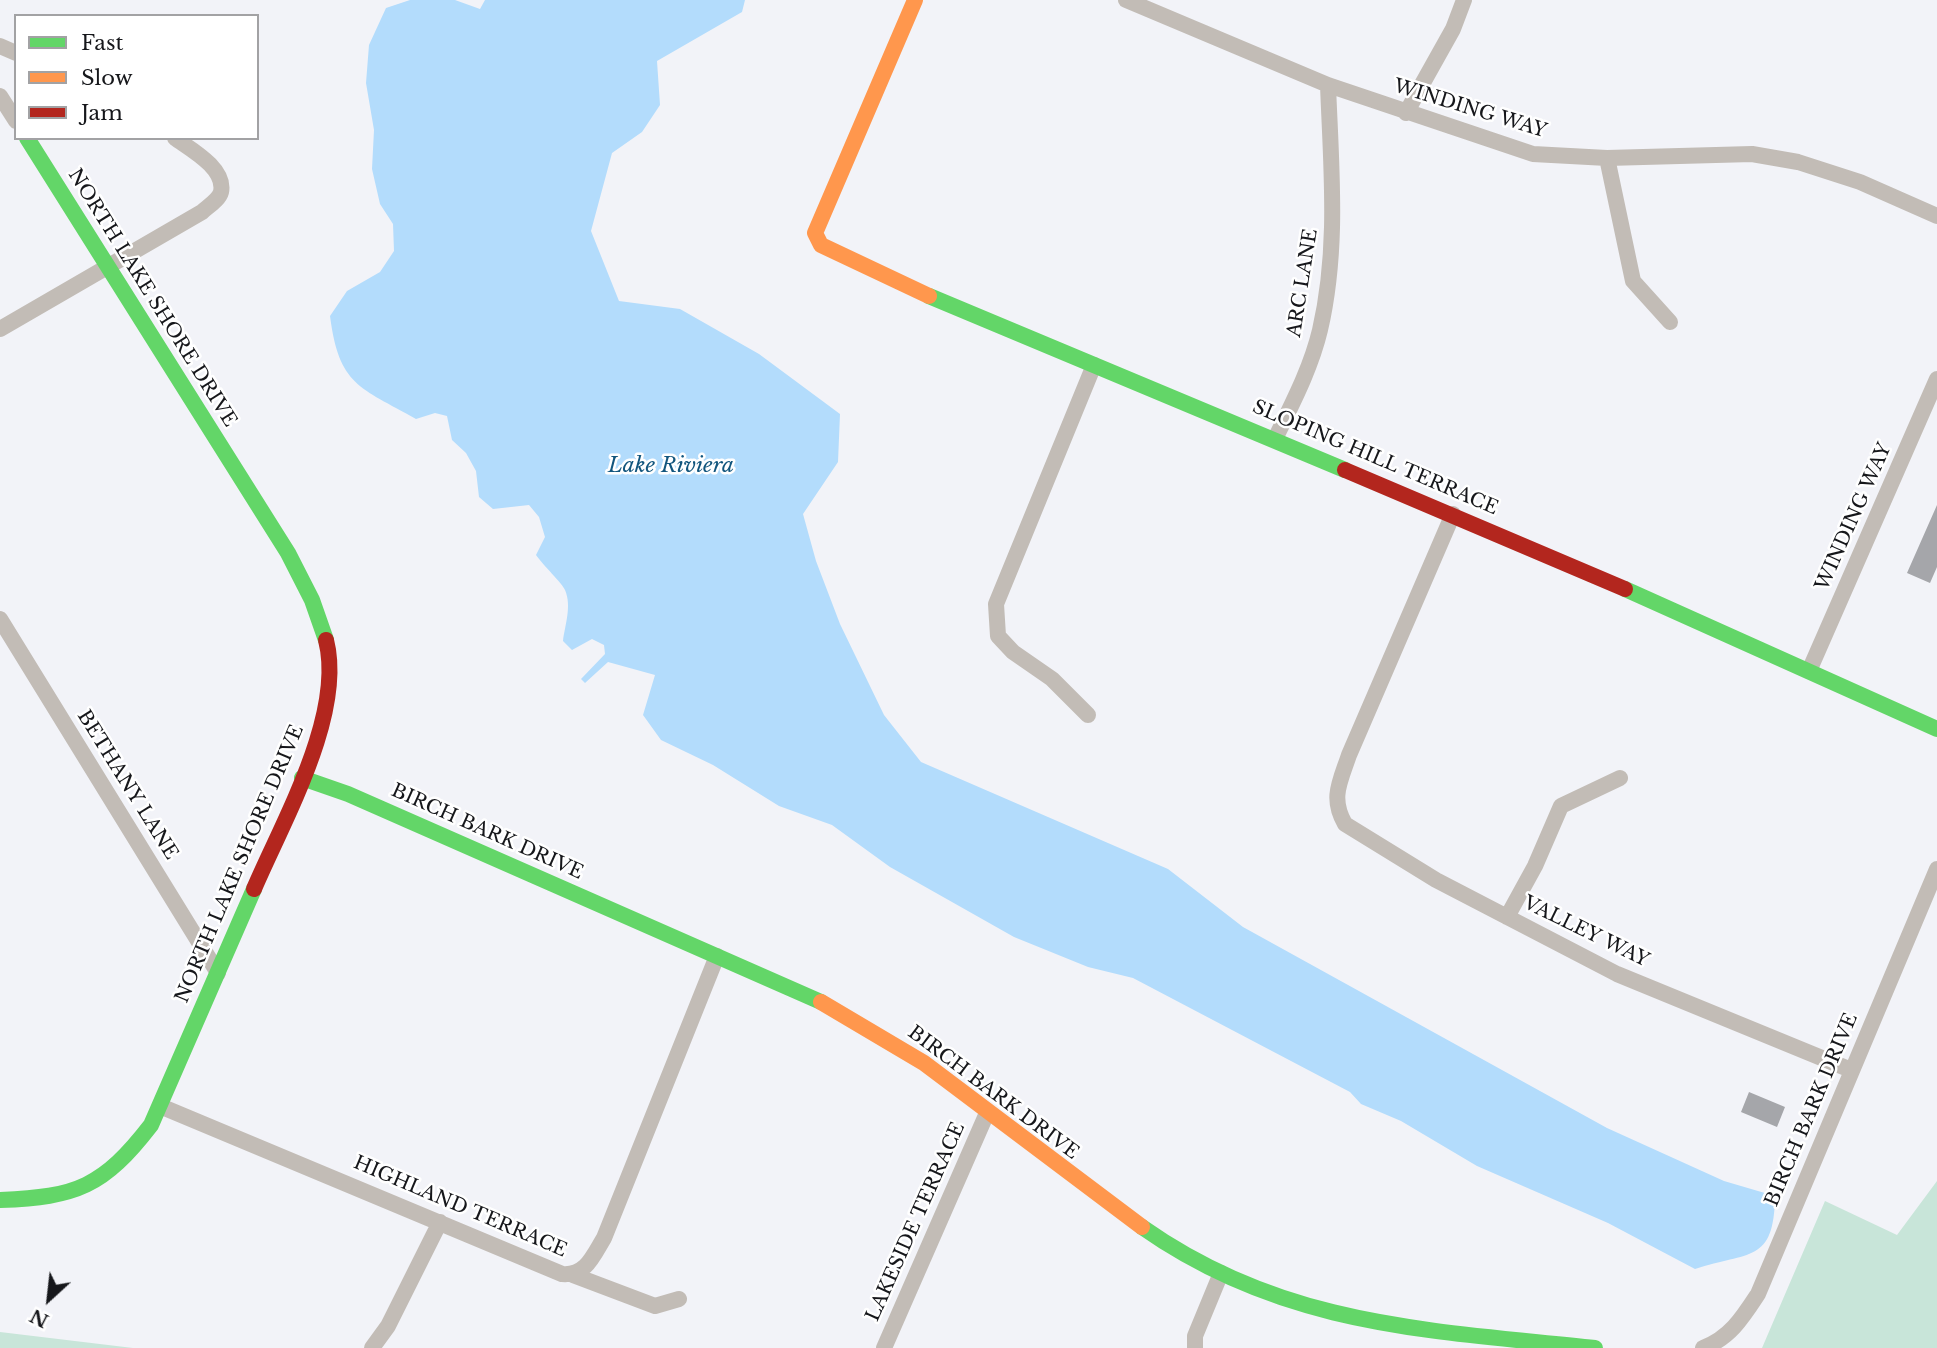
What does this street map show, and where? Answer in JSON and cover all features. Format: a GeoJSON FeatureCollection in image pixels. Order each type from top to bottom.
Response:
{"type":"FeatureCollection","features":[{"type":"Feature","properties":{"kind":"street","name":"SLOPING HILL TERRACE"},"geometry":{"type":"LineString","coordinates":[[915,0],[820,218],[815,233],[821,245],[961,311],[1453,513],[1937,729]]}},
{"type":"Feature","properties":{"kind":"street","name":"WINDING WAY"},"geometry":{"type":"LineString","coordinates":[[1126,0],[1328,85],[1533,154],[1607,158],[1752,154],[1798,162],[1860,182],[1937,216]]}},
{"type":"Feature","properties":{"kind":"street"},"geometry":{"type":"LineString","coordinates":[[1406,113],[1434,68],[1464,0]]}},
{"type":"Feature","properties":{"kind":"street","name":"ARC LANE"},"geometry":{"type":"LineString","coordinates":[[1275,439],[1301,384],[1320,331],[1329,275],[1334,233],[1328,85]]}},
{"type":"Feature","properties":{"kind":"street"},"geometry":{"type":"LineString","coordinates":[[0,96],[14,118]]}},
{"type":"Feature","properties":{"kind":"street","name":"NORTH LAKE SHORE DRIVE"},"geometry":{"type":"LineString","coordinates":[[0,1200],[50,1198],[90,1184],[133,1150],[151,1125],[302,778],[323,722],[331,683],[328,651],[316,607],[288,553],[28,140]]}},
{"type":"Feature","properties":{"kind":"street"},"geometry":{"type":"LineString","coordinates":[[0,329],[202,212],[221,192],[220,183],[211,167],[177,140]]}},
{"type":"Feature","properties":{"kind":"street"},"geometry":{"type":"LineString","coordinates":[[1607,158],[1633,281],[1670,321]]}},
{"type":"Feature","properties":{"kind":"street"},"geometry":{"type":"LineString","coordinates":[[1088,715],[1052,679],[1013,652],[998,636],[995,622],[996,604],[1094,365]]}},
{"type":"Feature","properties":{"kind":"street","name":"WINDING WAY"},"geometry":{"type":"LineString","coordinates":[[1809,671],[1937,379]]}},
{"type":"Feature","properties":{"kind":"street","name":"VALLEY WAY"},"geometry":{"type":"LineString","coordinates":[[1453,513],[1349,755],[1337,791],[1337,809],[1345,824],[1436,880],[1617,974],[1851,1070]]}},
{"type":"Feature","properties":{"kind":"street","name":"BETHANY LANE"},"geometry":{"type":"LineString","coordinates":[[3,630],[218,973]]}},
{"type":"Feature","properties":{"kind":"street","name":"BIRCH BARK DRIVE"},"geometry":{"type":"LineString","coordinates":[[302,778],[348,794],[805,993],[877,1033],[925,1064],[1067,1176],[1154,1237],[1221,1273],[1301,1306],[1384,1323],[1595,1348]]}},
{"type":"Feature","properties":{"kind":"street"},"geometry":{"type":"LineString","coordinates":[[1507,917],[1535,866],[1561,806],[1620,778]]}},
{"type":"Feature","properties":{"kind":"street","name":"BIRCH BARK DRIVE"},"geometry":{"type":"LineString","coordinates":[[1703,1348],[1721,1340],[1740,1322],[1758,1294],[1937,869]]}},
{"type":"Feature","properties":{"kind":"street","name":"HIGHLAND TERRACE"},"geometry":{"type":"LineString","coordinates":[[160,1106],[562,1274],[573,1275],[586,1265],[604,1238],[717,956]]}},
{"type":"Feature","properties":{"kind":"street","name":"LAKESIDE TERRACE"},"geometry":{"type":"LineString","coordinates":[[884,1348],[987,1113]]}},
{"type":"Feature","properties":{"kind":"street"},"geometry":{"type":"LineString","coordinates":[[372,1348],[388,1326],[440,1222]]}},
{"type":"Feature","properties":{"kind":"street"},"geometry":{"type":"LineString","coordinates":[[1195,1348],[1195,1336],[1221,1273]]}},
{"type":"Feature","properties":{"kind":"street"},"geometry":{"type":"LineString","coordinates":[[573,1275],[655,1306],[679,1299]]}},
{"type":"Feature","properties":{"kind":"green space"},"geometry":{"type":"Polygon","coordinates":[[[1937,1181],[1937,1348],[1762,1348],[1825,1201],[1897,1235],[1937,1181]]]}},
{"type":"Feature","properties":{"kind":"green space"},"geometry":{"type":"Polygon","coordinates":[[[0,1332],[133,1348],[0,1348],[0,1332]]]}},
{"type":"Feature","properties":{"kind":"water","name":"Lake Riviera"},"geometry":{"type":"Polygon","coordinates":[[[410,0],[455,0],[480,9],[485,0],[745,0],[742,12],[657,61],[660,105],[642,132],[612,153],[591,231],[619,301],[680,309],[759,354],[840,414],[838,462],[803,514],[816,561],[840,624],[884,715],[921,762],[1168,869],[1243,927],[1607,1128],[1724,1181],[1775,1196],[1770,1234],[1763,1244],[1744,1256],[1695,1269],[1608,1223],[1477,1166],[1401,1121],[1361,1104],[1350,1092],[1133,978],[1088,967],[1014,937],[890,867],[832,825],[779,806],[713,765],[661,740],[643,715],[655,675],[608,662],[585,683],[581,679],[605,654],[604,645],[592,639],[572,650],[563,641],[568,609],[567,596],[563,587],[536,555],[545,537],[539,517],[529,505],[493,509],[479,497],[476,471],[466,453],[452,440],[447,416],[435,413],[416,419],[367,391],[346,371],[334,339],[330,316],[347,291],[380,272],[394,251],[393,224],[380,204],[372,169],[374,130],[366,83],[369,45],[386,8],[410,0]]]}},
{"type":"Feature","properties":{"kind":"building"},"geometry":{"type":"Polygon","coordinates":[[[1937,505],[1937,567],[1930,583],[1907,573],[1937,505]]]}},
{"type":"Feature","properties":{"kind":"building"},"geometry":{"type":"Polygon","coordinates":[[[1749,1092],[1785,1107],[1777,1127],[1741,1112],[1749,1092]]]}},
{"type":"Feature","properties":{"kind":"traffic: fast"},"geometry":{"type":"LineString","coordinates":[[28,140],[288,553],[312,600],[326,640]]}},
{"type":"Feature","properties":{"kind":"traffic: fast"},"geometry":{"type":"LineString","coordinates":[[929,296],[1345,470]]}},
{"type":"Feature","properties":{"kind":"traffic: fast"},"geometry":{"type":"LineString","coordinates":[[1625,589],[1937,729]]}},
{"type":"Feature","properties":{"kind":"traffic: fast"},"geometry":{"type":"LineString","coordinates":[[302,778],[348,794],[821,1002]]}},
{"type":"Feature","properties":{"kind":"traffic: fast"},"geometry":{"type":"LineString","coordinates":[[0,1200],[49,1196],[86,1185],[102,1175],[134,1146],[151,1125],[254,889]]}},
{"type":"Feature","properties":{"kind":"traffic: fast"},"geometry":{"type":"LineString","coordinates":[[1142,1227],[1195,1260],[1249,1286],[1304,1304],[1359,1318],[1416,1328],[1595,1348]]}},
{"type":"Feature","properties":{"kind":"traffic: slow"},"geometry":{"type":"LineString","coordinates":[[915,0],[815,233],[821,245],[929,296]]}},
{"type":"Feature","properties":{"kind":"traffic: slow"},"geometry":{"type":"LineString","coordinates":[[821,1002],[924,1063],[1142,1227]]}},
{"type":"Feature","properties":{"kind":"traffic: jam"},"geometry":{"type":"LineString","coordinates":[[1345,470],[1625,589]]}},
{"type":"Feature","properties":{"kind":"traffic: jam"},"geometry":{"type":"LineString","coordinates":[[254,889],[295,800],[319,733],[327,701],[330,669],[326,640]]}}]}
